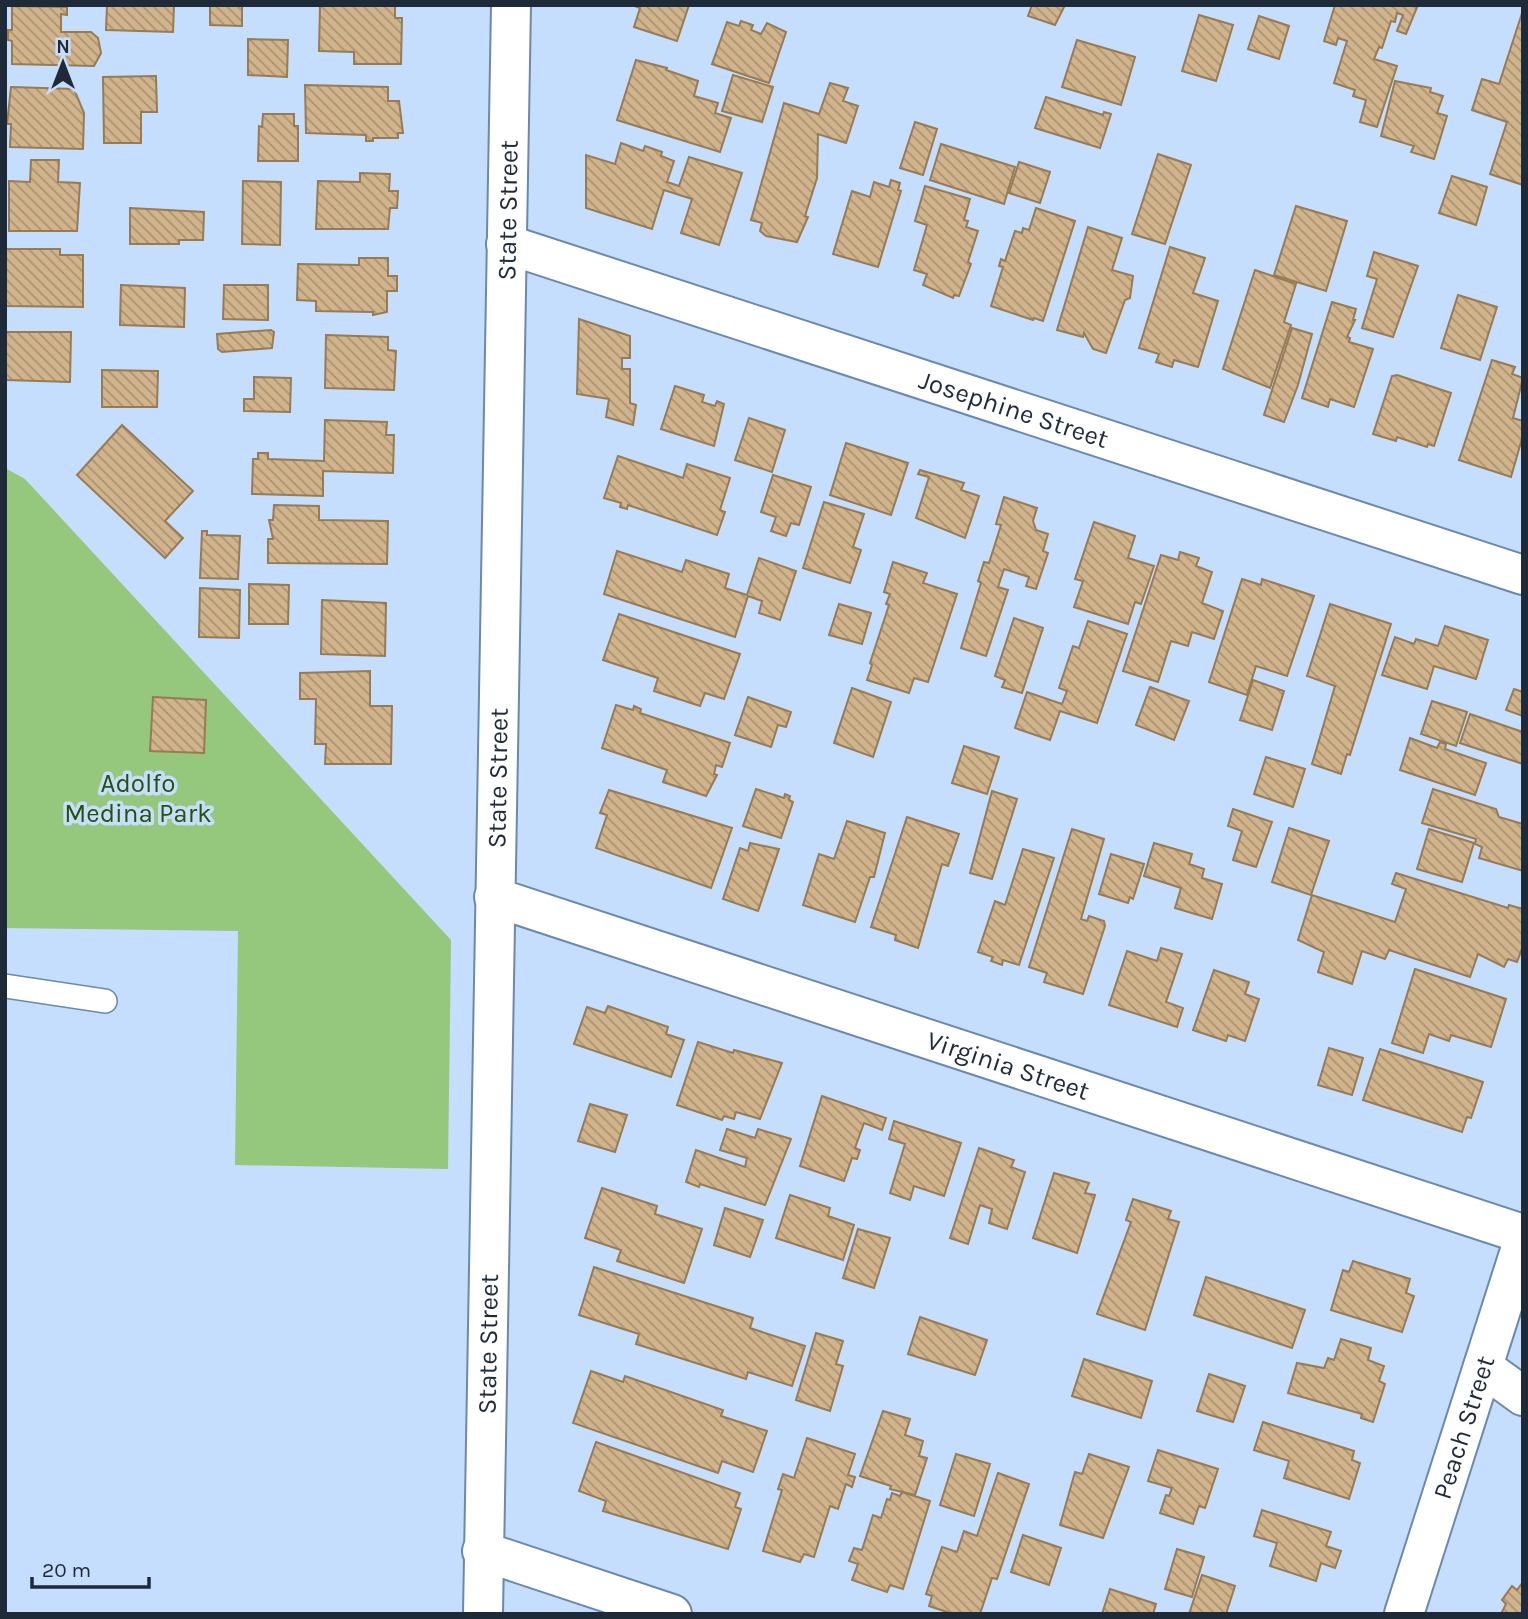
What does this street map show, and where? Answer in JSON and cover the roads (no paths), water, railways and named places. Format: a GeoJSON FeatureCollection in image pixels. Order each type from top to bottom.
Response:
{"type":"FeatureCollection","features":[{"type":"Feature","properties":{"kind":"street","name":"State Street"},"geometry":{"type":"LineString","coordinates":[[483,1614],[511,5]]}},
{"type":"Feature","properties":{"kind":"street","name":"Josephine Street"},"geometry":{"type":"LineString","coordinates":[[506,244],[1523,575]]}},
{"type":"Feature","properties":{"kind":"street","name":"Virginia Street"},"geometry":{"type":"LineString","coordinates":[[494,897],[1523,1234]]}},
{"type":"Feature","properties":{"kind":"street","name":"Peach Street"},"geometry":{"type":"LineString","coordinates":[[1404,1614],[1523,1241]]}},
{"type":"Feature","properties":{"kind":"street"},"geometry":{"type":"LineString","coordinates":[[1483,1367],[1523,1396]]}},
{"type":"Feature","properties":{"kind":"street"},"geometry":{"type":"LineString","coordinates":[[482,1551],[672,1614]]}},
{"type":"Feature","properties":{"kind":"lane"},"geometry":{"type":"LineString","coordinates":[[5,986],[105,1000]]}},
{"type":"Feature","properties":{"kind":"park label","name":"Adolfo Medina Park"},"geometry":{"type":"Point","coordinates":[138,798]}}]}
